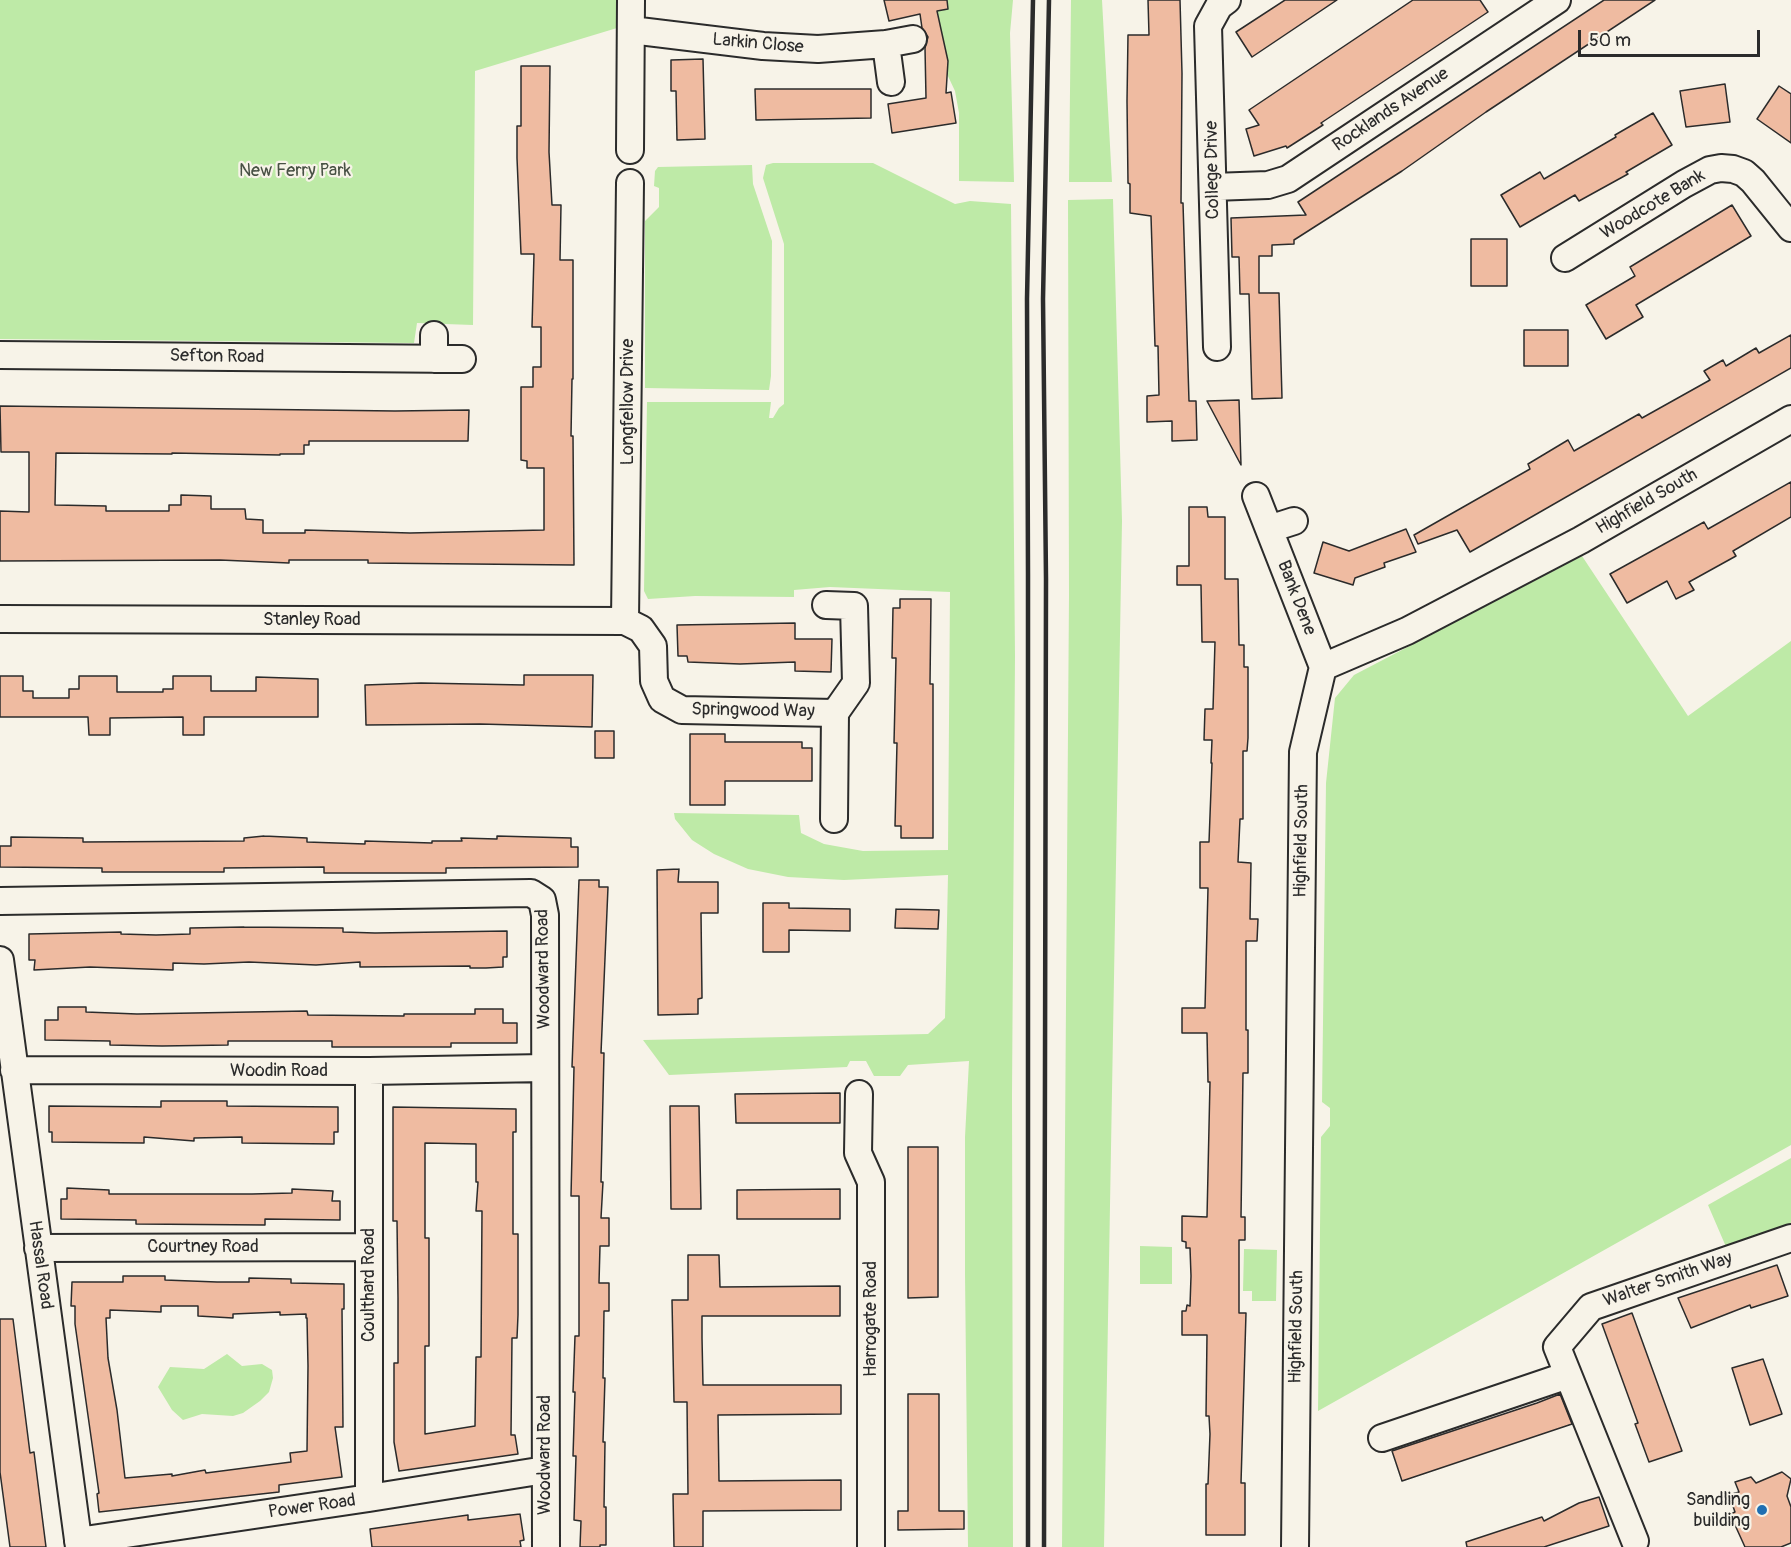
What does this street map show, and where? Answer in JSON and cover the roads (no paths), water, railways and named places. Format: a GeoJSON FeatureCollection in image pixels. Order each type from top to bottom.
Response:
{"type":"FeatureCollection","features":[{"type":"Feature","properties":{"kind":"street"},"geometry":{"type":"LineString","coordinates":[[630,150],[631,0]]}},
{"type":"Feature","properties":{"kind":"street","name":"College Drive"},"geometry":{"type":"LineString","coordinates":[[1217,346],[1208,26],[1219,6],[1227,0]]}},
{"type":"Feature","properties":{"kind":"street","name":"Rocklands Avenue"},"geometry":{"type":"LineString","coordinates":[[1213,188],[1268,185],[1288,179],[1557,0]]}},
{"type":"Feature","properties":{"kind":"street","name":"Larkin Close"},"geometry":{"type":"LineString","coordinates":[[631,30],[763,46],[818,49],[886,44],[913,39]]}},
{"type":"Feature","properties":{"kind":"street"},"geometry":{"type":"LineString","coordinates":[[886,44],[891,82]]}},
{"type":"Feature","properties":{"kind":"street","name":"Woodcote Bank"},"geometry":{"type":"LineString","coordinates":[[1565,258],[1684,184],[1710,170],[1721,168],[1744,173],[1754,181],[1791,228]]}},
{"type":"Feature","properties":{"kind":"street","name":"Longfellow Drive"},"geometry":{"type":"LineString","coordinates":[[625,621],[630,183]]}},
{"type":"Feature","properties":{"kind":"street","name":"Sefton Road"},"geometry":{"type":"LineString","coordinates":[[0,355],[434,347],[462,359]]}},
{"type":"Feature","properties":{"kind":"street","name":"Highfield South"},"geometry":{"type":"LineString","coordinates":[[1295,1547],[1303,752],[1323,667],[1407,630],[1581,540],[1791,419]]}},
{"type":"Feature","properties":{"kind":"street","name":"Bank Dene"},"geometry":{"type":"LineString","coordinates":[[1256,496],[1323,667]]}},
{"type":"Feature","properties":{"kind":"street"},"geometry":{"type":"LineString","coordinates":[[1269,530],[1294,521]]}},
{"type":"Feature","properties":{"kind":"street","name":"Springwood Way"},"geometry":{"type":"LineString","coordinates":[[625,621],[641,629],[653,646],[654,681],[662,699],[682,710],[835,713],[856,683],[854,606],[826,605]]}},
{"type":"Feature","properties":{"kind":"street","name":"Stanley Road"},"geometry":{"type":"LineString","coordinates":[[0,619],[625,621]]}},
{"type":"Feature","properties":{"kind":"street"},"geometry":{"type":"LineString","coordinates":[[834,819],[835,713]]}},
{"type":"Feature","properties":{"kind":"street","name":"Woodward Road"},"geometry":{"type":"LineString","coordinates":[[0,901],[531,893],[542,900],[545,915],[546,1547]]}},
{"type":"Feature","properties":{"kind":"street"},"geometry":{"type":"LineString","coordinates":[[0,960],[2,986]]}},
{"type":"Feature","properties":{"kind":"street","name":"Hassal Road"},"geometry":{"type":"LineString","coordinates":[[2,986],[78,1544]]}},
{"type":"Feature","properties":{"kind":"street","name":"Woodin Road"},"geometry":{"type":"LineString","coordinates":[[14,1070],[369,1071],[544,1068]]}},
{"type":"Feature","properties":{"kind":"street","name":"Coulthard Road"},"geometry":{"type":"LineString","coordinates":[[369,1071],[369,1498]]}},
{"type":"Feature","properties":{"kind":"street","name":"Harrogate Road"},"geometry":{"type":"LineString","coordinates":[[859,1094],[858,1153],[871,1182],[871,1547]]}},
{"type":"Feature","properties":{"kind":"street","name":"Walter Smith Way"},"geometry":{"type":"LineString","coordinates":[[1631,1545],[1557,1347],[1591,1307],[1791,1238]]}},
{"type":"Feature","properties":{"kind":"street","name":"Courtney Road"},"geometry":{"type":"LineString","coordinates":[[38,1248],[369,1247]]}},
{"type":"Feature","properties":{"kind":"street"},"geometry":{"type":"LineString","coordinates":[[1382,1438],[1568,1375]]}},
{"type":"Feature","properties":{"kind":"street","name":"Power Road"},"geometry":{"type":"LineString","coordinates":[[78,1544],[545,1470]]}},
{"type":"Feature","properties":{"kind":"railway"},"geometry":{"type":"LineString","coordinates":[[1028,1547],[1027,299],[1033,0]]}},
{"type":"Feature","properties":{"kind":"railway"},"geometry":{"type":"LineString","coordinates":[[1044,1547],[1046,579],[1043,299],[1049,0]]}},
{"type":"Feature","properties":{"kind":"place","name":"Sandling building"},"geometry":{"type":"Point","coordinates":[1762,1510]}},
{"type":"Feature","properties":{"kind":"park label","name":"New Ferry Park"},"geometry":{"type":"Point","coordinates":[295,171]}}]}
